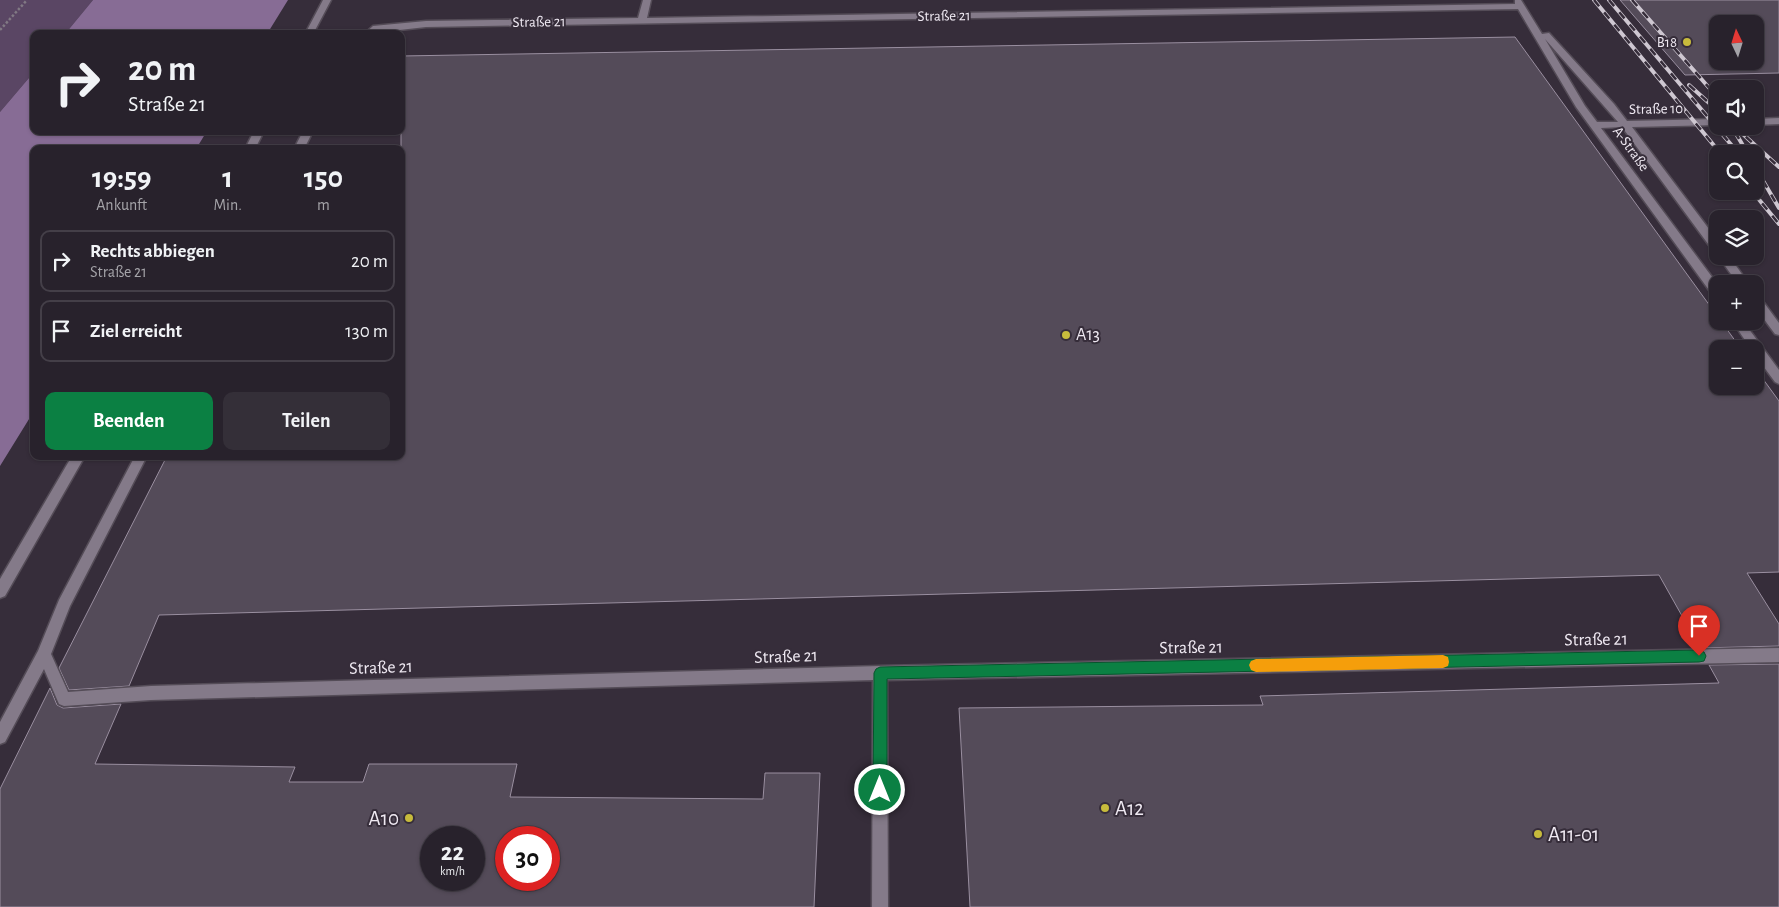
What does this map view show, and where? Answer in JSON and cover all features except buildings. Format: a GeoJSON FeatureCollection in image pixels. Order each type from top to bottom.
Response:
{"type":"FeatureCollection","features":[{"type":"Feature","properties":{"kind":"street"},"geometry":{"type":"LineString","coordinates":[[311,30],[327,0]]}},
{"type":"Feature","properties":{"kind":"street"},"geometry":{"type":"LineString","coordinates":[[642,21],[647,0]]}},
{"type":"Feature","properties":{"kind":"street","name":"Straße 21"},"geometry":{"type":"LineString","coordinates":[[372,30],[426,24],[1520,3]]}},
{"type":"Feature","properties":{"kind":"street","name":"A-Straße"},"geometry":{"type":"LineString","coordinates":[[1520,3],[1581,107],[1709,282]]}},
{"type":"Feature","properties":{"kind":"street","name":"A-Straße"},"geometry":{"type":"LineString","coordinates":[[1529,16],[1625,124],[1709,237]]}},
{"type":"Feature","properties":{"kind":"street"},"geometry":{"type":"LineString","coordinates":[[1764,122],[1779,121]]}},
{"type":"Feature","properties":{"kind":"street","name":"Straße 10"},"geometry":{"type":"LineString","coordinates":[[1594,125],[1709,122]]}},
{"type":"Feature","properties":{"kind":"street"},"geometry":{"type":"LineString","coordinates":[[1764,311],[1779,331]]}},
{"type":"Feature","properties":{"kind":"street"},"geometry":{"type":"LineString","coordinates":[[1744,330],[1779,379]]}},
{"type":"Feature","properties":{"kind":"street"},"geometry":{"type":"LineString","coordinates":[[0,592],[77,460]]}},
{"type":"Feature","properties":{"kind":"street"},"geometry":{"type":"LineString","coordinates":[[0,737],[44,654],[64,604],[139,460]]}},
{"type":"Feature","properties":{"kind":"street","name":"Straße 21"},"geometry":{"type":"LineString","coordinates":[[44,654],[64,699],[151,693],[880,673],[1779,655]]}},
{"type":"Feature","properties":{"kind":"street"},"geometry":{"type":"LineString","coordinates":[[880,673],[880,907]]}},
{"type":"Feature","properties":{"kind":"path"},"geometry":{"type":"LineString","coordinates":[[0,30],[27,0]]}},
{"type":"Feature","properties":{"kind":"shaded area"},"geometry":{"type":"Polygon","coordinates":[[[0,0],[93,0],[68,30],[30,30],[30,77],[0,112],[0,0]]]}},
{"type":"Feature","properties":{"kind":"shaded area"},"geometry":{"type":"Polygon","coordinates":[[[93,0],[288,0],[269,30],[68,30],[93,0]]]}},
{"type":"Feature","properties":{"kind":"shaded area"},"geometry":{"type":"Polygon","coordinates":[[[30,77],[30,135],[205,135],[198,145],[30,145],[30,417],[0,466],[0,112],[30,77]]]}},
{"type":"Feature","properties":{"kind":"railway"},"geometry":{"type":"LineString","coordinates":[[1594,0],[1714,145]]}},
{"type":"Feature","properties":{"kind":"railway"},"geometry":{"type":"LineString","coordinates":[[1609,0],[1731,145]]}},
{"type":"Feature","properties":{"kind":"railway"},"geometry":{"type":"LineString","coordinates":[[1632,0],[1709,88]]}},
{"type":"Feature","properties":{"kind":"railway"},"geometry":{"type":"LineString","coordinates":[[1689,85],[1709,103]]}},
{"type":"Feature","properties":{"kind":"railway"},"geometry":{"type":"LineString","coordinates":[[1737,135],[1743,145]]}},
{"type":"Feature","properties":{"kind":"railway"},"geometry":{"type":"LineString","coordinates":[[1744,135],[1779,167]]}},
{"type":"Feature","properties":{"kind":"railway"},"geometry":{"type":"LineString","coordinates":[[1764,182],[1779,208]]}},
{"type":"Feature","properties":{"kind":"railway"},"geometry":{"type":"LineString","coordinates":[[1759,200],[1779,224]]}},
{"type":"Feature","properties":{"kind":"slow traffic"},"geometry":{"type":"LineString","coordinates":[[1256,665],[1443,662]]}},
{"type":"Feature","properties":{"kind":"place","name":"B18"},"geometry":{"type":"Point","coordinates":[1687,42]}},
{"type":"Feature","properties":{"kind":"place","name":"A13"},"geometry":{"type":"Point","coordinates":[1066,335]}},
{"type":"Feature","properties":{"kind":"place","name":"A12"},"geometry":{"type":"Point","coordinates":[1105,808]}},
{"type":"Feature","properties":{"kind":"place","name":"A10"},"geometry":{"type":"Point","coordinates":[409,818]}},
{"type":"Feature","properties":{"kind":"place","name":"A11-01"},"geometry":{"type":"Point","coordinates":[1538,834]}},
{"type":"Feature","properties":{"kind":"route"},"geometry":{"type":"LineString","coordinates":[[880,790],[880,673],[1699,656]]}}]}
